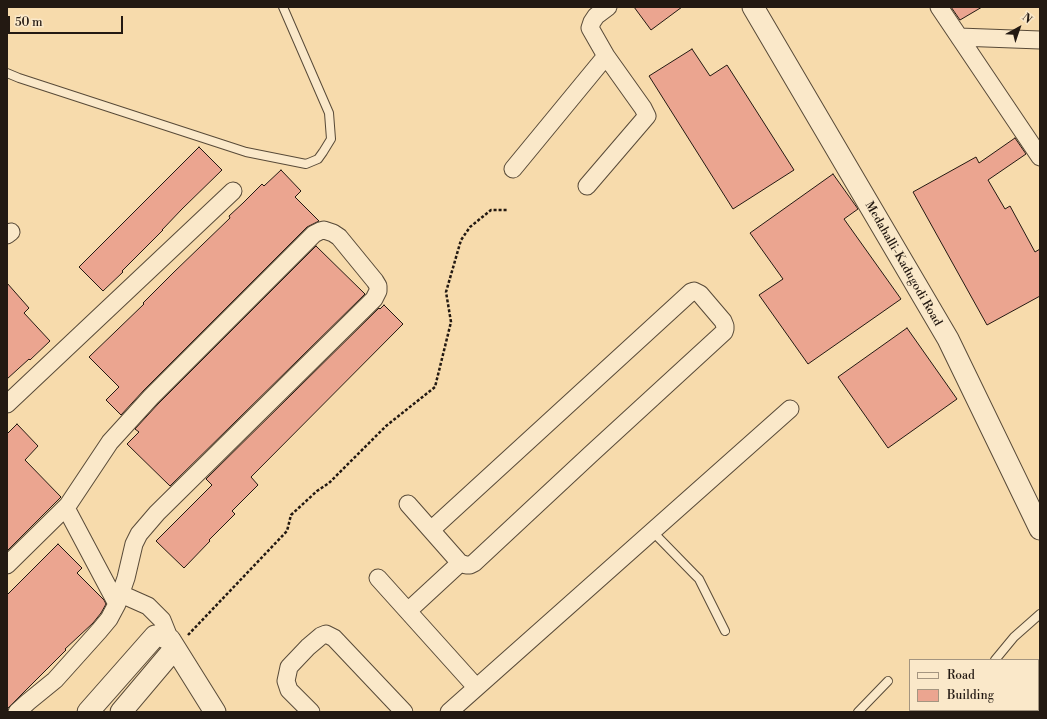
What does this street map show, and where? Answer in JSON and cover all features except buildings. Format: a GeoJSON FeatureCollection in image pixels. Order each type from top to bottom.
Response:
{"type":"FeatureCollection","features":[{"type":"Feature","properties":{"kind":"street"},"geometry":{"type":"LineString","coordinates":[[587,186],[647,116],[643,108],[606,56],[590,28],[596,16],[608,7]]}},
{"type":"Feature","properties":{"kind":"street","name":"Medahalli-Kadugodi Road"},"geometry":{"type":"LineString","coordinates":[[752,7],[948,339],[1040,529]]}},
{"type":"Feature","properties":{"kind":"street"},"geometry":{"type":"LineString","coordinates":[[939,7],[1040,157]]}},
{"type":"Feature","properties":{"kind":"street"},"geometry":{"type":"LineString","coordinates":[[959,37],[1040,40]]}},
{"type":"Feature","properties":{"kind":"street"},"geometry":{"type":"LineString","coordinates":[[514,170],[606,56]]}},
{"type":"Feature","properties":{"kind":"street"},"geometry":{"type":"LineString","coordinates":[[7,404],[233,191]]}},
{"type":"Feature","properties":{"kind":"street"},"geometry":{"type":"LineString","coordinates":[[7,565],[66,508],[110,442],[151,397],[314,234],[324,230],[339,237],[378,286],[378,291],[374,298],[157,513],[139,534],[134,544],[126,578],[119,599],[109,619],[55,680],[17,712]]}},
{"type":"Feature","properties":{"kind":"street"},"geometry":{"type":"LineString","coordinates":[[408,504],[460,563],[466,565],[474,563],[590,454],[724,332],[726,329],[723,321],[700,294],[694,291],[691,292],[431,530]]}},
{"type":"Feature","properties":{"kind":"street"},"geometry":{"type":"LineString","coordinates":[[449,712],[790,409]]}},
{"type":"Feature","properties":{"kind":"street"},"geometry":{"type":"LineString","coordinates":[[66,508],[119,599],[148,606],[162,620],[172,644],[215,712]]}},
{"type":"Feature","properties":{"kind":"street"},"geometry":{"type":"LineString","coordinates":[[408,610],[460,563]]}},
{"type":"Feature","properties":{"kind":"street"},"geometry":{"type":"LineString","coordinates":[[378,578],[476,687]]}},
{"type":"Feature","properties":{"kind":"street"},"geometry":{"type":"LineString","coordinates":[[311,712],[289,690],[286,681],[289,667],[320,636],[326,634],[334,638],[404,712]]}},
{"type":"Feature","properties":{"kind":"street"},"geometry":{"type":"LineString","coordinates":[[88,712],[156,636],[162,636],[172,644]]}},
{"type":"Feature","properties":{"kind":"street"},"geometry":{"type":"LineString","coordinates":[[121,712],[172,644]]}},
{"type":"Feature","properties":{"kind":"lane"},"geometry":{"type":"LineString","coordinates":[[7,73],[246,152],[306,164],[318,159],[331,139],[329,113],[283,7]]}},
{"type":"Feature","properties":{"kind":"lane"},"geometry":{"type":"LineString","coordinates":[[652,531],[698,579],[725,631]]}},
{"type":"Feature","properties":{"kind":"lane"},"geometry":{"type":"LineString","coordinates":[[996,659],[1014,637],[1040,614]]}},
{"type":"Feature","properties":{"kind":"lane"},"geometry":{"type":"LineString","coordinates":[[858,712],[888,681]]}},
{"type":"Feature","properties":{"kind":"path"},"geometry":{"type":"LineString","coordinates":[[172,644],[287,531],[291,515],[317,491],[329,483],[386,426],[435,387],[451,322],[446,292],[461,240],[470,227],[491,210],[508,210]]}}]}
